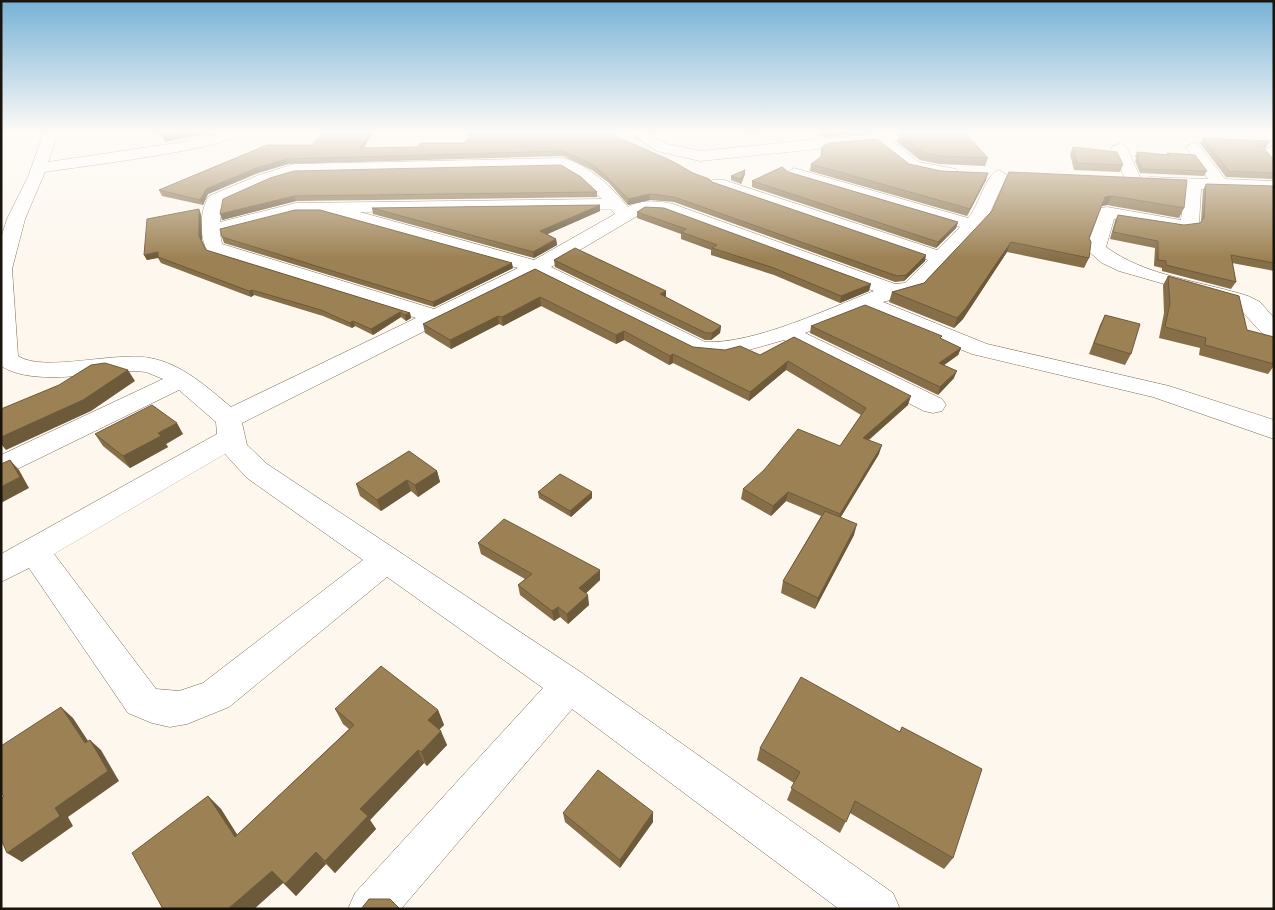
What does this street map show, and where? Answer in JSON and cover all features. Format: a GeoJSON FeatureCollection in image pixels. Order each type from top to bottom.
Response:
{"type":"FeatureCollection","features":[{"type":"Feature","properties":{"kind":"street"},"geometry":{"type":"LineString","coordinates":[[37,174],[8,220],[2,268],[2,328],[6,359],[14,366],[29,369],[139,363],[161,369],[180,380],[229,429],[243,458],[257,471],[569,685],[877,909]]}},
{"type":"Feature","properties":{"kind":"street"},"geometry":{"type":"LineString","coordinates":[[280,174],[217,199],[212,230],[213,245],[220,251],[437,317]]}},
{"type":"Feature","properties":{"kind":"street"},"geometry":{"type":"LineString","coordinates":[[577,203],[581,174]]}},
{"type":"Feature","properties":{"kind":"street"},"geometry":{"type":"LineString","coordinates":[[583,174],[621,210]]}},
{"type":"Feature","properties":{"kind":"street"},"geometry":{"type":"LineString","coordinates":[[799,174],[972,225]]}},
{"type":"Feature","properties":{"kind":"street"},"geometry":{"type":"LineString","coordinates":[[888,201],[908,174]]}},
{"type":"Feature","properties":{"kind":"street"},"geometry":{"type":"LineString","coordinates":[[324,208],[536,267],[700,349],[724,350],[786,332],[893,291],[912,288],[939,257],[981,215],[992,174]]}},
{"type":"Feature","properties":{"kind":"street"},"geometry":{"type":"LineString","coordinates":[[1131,174],[1134,181]]}},
{"type":"Feature","properties":{"kind":"street"},"geometry":{"type":"LineString","coordinates":[[1214,174],[1221,184]]}},
{"type":"Feature","properties":{"kind":"street"},"geometry":{"type":"LineString","coordinates":[[1115,180],[1274,187]]}},
{"type":"Feature","properties":{"kind":"street"},"geometry":{"type":"LineString","coordinates":[[718,183],[939,257]]}},
{"type":"Feature","properties":{"kind":"street"},"geometry":{"type":"LineString","coordinates":[[1193,184],[1190,224],[1181,225],[1108,211],[1105,212],[1096,249],[1107,257],[1150,276],[1240,300],[1252,307],[1274,332]]}},
{"type":"Feature","properties":{"kind":"street"},"geometry":{"type":"LineString","coordinates":[[212,230],[287,209],[577,203],[621,210],[653,206],[667,208],[893,291]]}},
{"type":"Feature","properties":{"kind":"street"},"geometry":{"type":"LineString","coordinates":[[1,569],[229,429],[437,317],[536,267],[621,210]]}},
{"type":"Feature","properties":{"kind":"street"},"geometry":{"type":"LineString","coordinates":[[863,302],[980,349],[1160,391],[1218,409],[1274,430]]}},
{"type":"Feature","properties":{"kind":"street"},"geometry":{"type":"LineString","coordinates":[[786,332],[933,405]]}},
{"type":"Feature","properties":{"kind":"street"},"geometry":{"type":"LineString","coordinates":[[1,384],[29,369]]}},
{"type":"Feature","properties":{"kind":"street"},"geometry":{"type":"LineString","coordinates":[[1,467],[180,380]]}},
{"type":"Feature","properties":{"kind":"street"},"geometry":{"type":"LineString","coordinates":[[34,550],[142,701],[158,710],[174,710],[192,706],[216,695],[386,560]]}},
{"type":"Feature","properties":{"kind":"street"},"geometry":{"type":"LineString","coordinates":[[371,909],[569,685]]}},
{"type":"Feature","properties":{"kind":"building"},"geometry":{"type":"Polygon","coordinates":[[[196,174],[241,174],[206,189],[200,200],[159,190],[196,174]]]}},
{"type":"Feature","properties":{"kind":"building"},"geometry":{"type":"Polygon","coordinates":[[[282,174],[577,174],[597,192],[294,196],[220,214],[223,199],[282,174]]]}},
{"type":"Feature","properties":{"kind":"building"},"geometry":{"type":"Polygon","coordinates":[[[604,174],[697,174],[712,182],[926,255],[906,275],[897,276],[674,197],[650,194],[628,199],[604,174]]]}},
{"type":"Feature","properties":{"kind":"building"},"geometry":{"type":"Polygon","coordinates":[[[735,174],[743,174],[741,179],[731,176],[735,174]]]}},
{"type":"Feature","properties":{"kind":"building"},"geometry":{"type":"Polygon","coordinates":[[[766,174],[796,174],[958,222],[938,242],[752,181],[766,174]]]}},
{"type":"Feature","properties":{"kind":"building"},"geometry":{"type":"Polygon","coordinates":[[[848,174],[987,174],[970,209],[848,174]]]}},
{"type":"Feature","properties":{"kind":"building"},"geometry":{"type":"Polygon","coordinates":[[[1008,174],[1064,174],[1187,180],[1184,208],[1112,196],[1105,197],[1089,238],[1091,242],[1089,258],[1011,242],[966,308],[957,318],[892,292],[924,283],[992,211],[1008,174]]]}},
{"type":"Feature","properties":{"kind":"building"},"geometry":{"type":"Polygon","coordinates":[[[1206,184],[1274,186],[1274,263],[1231,255],[1236,282],[1166,265],[1166,261],[1158,260],[1158,241],[1113,232],[1118,215],[1184,225],[1200,223],[1204,218],[1206,184]]]}},
{"type":"Feature","properties":{"kind":"building"},"geometry":{"type":"Polygon","coordinates":[[[600,205],[540,231],[556,239],[533,252],[372,208],[600,205]]]}},
{"type":"Feature","properties":{"kind":"building"},"geometry":{"type":"Polygon","coordinates":[[[645,207],[664,208],[871,284],[841,296],[774,268],[712,248],[717,245],[681,232],[686,229],[637,212],[645,207]]]}},
{"type":"Feature","properties":{"kind":"building"},"geometry":{"type":"Polygon","coordinates":[[[199,209],[199,236],[206,250],[410,313],[405,315],[400,312],[371,329],[353,321],[350,323],[321,310],[252,290],[249,291],[158,257],[158,252],[144,255],[147,219],[199,209]]]}},
{"type":"Feature","properties":{"kind":"building"},"geometry":{"type":"Polygon","coordinates":[[[295,210],[320,210],[512,263],[433,302],[222,237],[220,229],[295,210]]]}},
{"type":"Feature","properties":{"kind":"building"},"geometry":{"type":"Polygon","coordinates":[[[575,248],[666,291],[660,294],[721,326],[712,333],[706,333],[554,260],[575,248]]]}},
{"type":"Feature","properties":{"kind":"building"},"geometry":{"type":"Polygon","coordinates":[[[535,269],[693,347],[725,350],[740,346],[760,355],[794,337],[911,396],[863,438],[882,445],[840,514],[788,492],[773,506],[743,489],[764,470],[798,429],[840,446],[866,408],[788,361],[750,392],[673,354],[670,356],[624,331],[616,335],[540,297],[502,317],[498,316],[450,340],[423,324],[535,269]]]}},
{"type":"Feature","properties":{"kind":"building"},"geometry":{"type":"Polygon","coordinates":[[[1168,276],[1239,296],[1247,330],[1274,337],[1274,364],[1205,345],[1206,338],[1165,327],[1170,303],[1168,276]]]}},
{"type":"Feature","properties":{"kind":"building"},"geometry":{"type":"Polygon","coordinates":[[[865,305],[942,336],[940,338],[961,348],[939,363],[957,371],[940,387],[811,326],[865,305]]]}},
{"type":"Feature","properties":{"kind":"building"},"geometry":{"type":"Polygon","coordinates":[[[1105,315],[1140,324],[1131,354],[1094,343],[1105,315]]]}},
{"type":"Feature","properties":{"kind":"building"},"geometry":{"type":"Polygon","coordinates":[[[105,363],[128,370],[83,400],[1,437],[1,409],[59,385],[91,365],[105,363]]]}},
{"type":"Feature","properties":{"kind":"building"},"geometry":{"type":"Polygon","coordinates":[[[152,405],[177,423],[158,433],[161,436],[123,456],[95,434],[152,405]]]}},
{"type":"Feature","properties":{"kind":"building"},"geometry":{"type":"Polygon","coordinates":[[[409,451],[437,471],[415,485],[407,480],[377,500],[356,484],[409,451]]]}},
{"type":"Feature","properties":{"kind":"building"},"geometry":{"type":"Polygon","coordinates":[[[10,460],[20,477],[1,487],[1,464],[10,460]]]}},
{"type":"Feature","properties":{"kind":"building"},"geometry":{"type":"Polygon","coordinates":[[[560,474],[592,492],[570,511],[538,492],[560,474]]]}},
{"type":"Feature","properties":{"kind":"building"},"geometry":{"type":"Polygon","coordinates":[[[825,511],[857,524],[818,598],[783,581],[825,511]]]}},
{"type":"Feature","properties":{"kind":"building"},"geometry":{"type":"Polygon","coordinates":[[[504,519],[600,570],[579,588],[588,595],[567,614],[558,607],[552,611],[518,585],[532,574],[478,543],[504,519]]]}},
{"type":"Feature","properties":{"kind":"building"},"geometry":{"type":"Polygon","coordinates":[[[381,666],[438,710],[428,720],[441,731],[421,752],[418,750],[360,809],[368,816],[325,861],[316,852],[285,884],[272,871],[228,909],[163,909],[132,853],[208,796],[235,837],[354,725],[335,709],[381,666]]]}},
{"type":"Feature","properties":{"kind":"building"},"geometry":{"type":"Polygon","coordinates":[[[801,677],[900,732],[902,727],[982,769],[953,858],[855,801],[846,822],[791,788],[800,772],[760,748],[801,677]]]}},
{"type":"Feature","properties":{"kind":"building"},"geometry":{"type":"Polygon","coordinates":[[[61,707],[85,743],[90,740],[108,771],[55,808],[60,816],[7,853],[1,839],[1,798],[4,797],[1,792],[1,746],[61,707]]]}},
{"type":"Feature","properties":{"kind":"building"},"geometry":{"type":"Polygon","coordinates":[[[598,770],[653,812],[620,860],[563,813],[598,770]]]}},
{"type":"Feature","properties":{"kind":"building"},"geometry":{"type":"Polygon","coordinates":[[[369,899],[390,899],[400,909],[361,909],[369,899]]]}}]}
